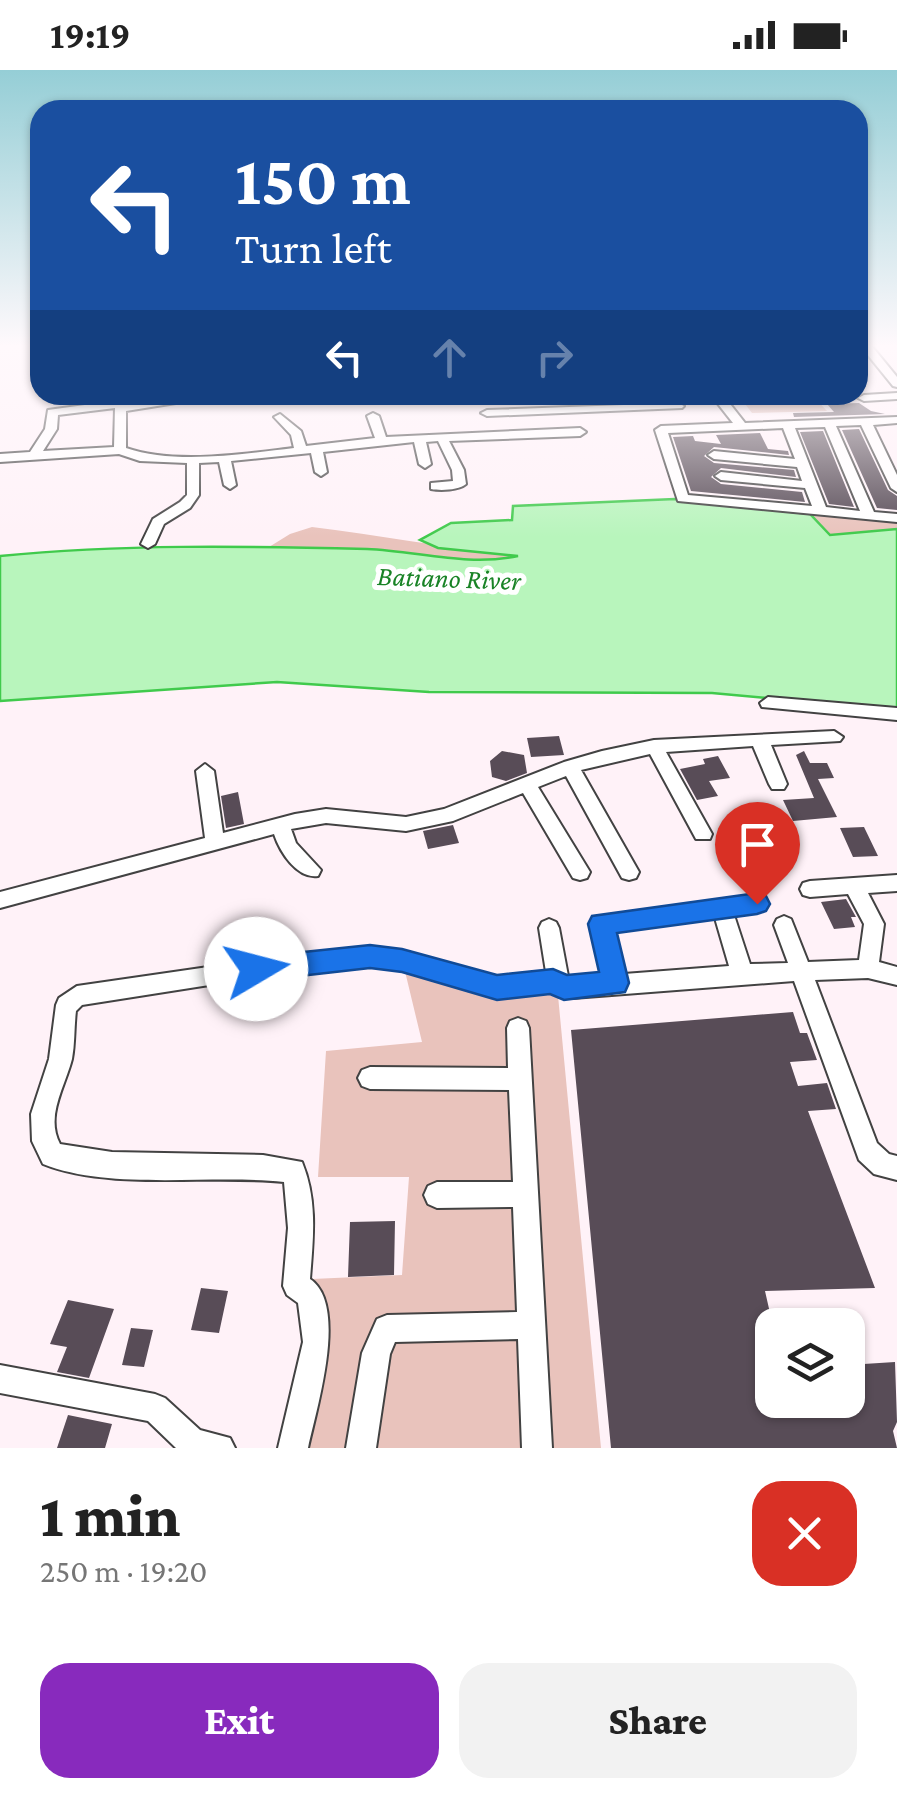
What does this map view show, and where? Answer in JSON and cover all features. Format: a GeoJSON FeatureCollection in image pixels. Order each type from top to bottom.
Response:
{"type":"FeatureCollection","features":[{"type":"Feature","properties":{"kind":"street"},"geometry":{"type":"LineString","coordinates":[[34,454],[51,429],[52,412],[77,408]]}},
{"type":"Feature","properties":{"kind":"street"},"geometry":{"type":"LineString","coordinates":[[120,450],[121,408]]}},
{"type":"Feature","properties":{"kind":"street"},"geometry":{"type":"LineString","coordinates":[[497,436],[485,409],[594,408]]}},
{"type":"Feature","properties":{"kind":"street"},"geometry":{"type":"LineString","coordinates":[[728,408],[740,424]]}},
{"type":"Feature","properties":{"kind":"street"},"geometry":{"type":"LineString","coordinates":[[373,416],[382,441]]}},
{"type":"Feature","properties":{"kind":"street"},"geometry":{"type":"LineString","coordinates":[[280,417],[297,434],[300,449]]}},
{"type":"Feature","properties":{"kind":"street"},"geometry":{"type":"LineString","coordinates":[[865,420],[897,488]]}},
{"type":"Feature","properties":{"kind":"street"},"geometry":{"type":"LineString","coordinates":[[897,420],[662,430],[682,496],[897,518]]}},
{"type":"Feature","properties":{"kind":"street"},"geometry":{"type":"LineString","coordinates":[[828,422],[869,515]]}},
{"type":"Feature","properties":{"kind":"street"},"geometry":{"type":"LineString","coordinates":[[787,423],[820,510]]}},
{"type":"Feature","properties":{"kind":"street"},"geometry":{"type":"LineString","coordinates":[[700,426],[714,455],[728,502]]}},
{"type":"Feature","properties":{"kind":"street"},"geometry":{"type":"LineString","coordinates":[[0,458],[120,450],[142,459],[194,460],[382,441],[580,432]]}},
{"type":"Feature","properties":{"kind":"street"},"geometry":{"type":"LineString","coordinates":[[436,486],[460,484],[458,470],[442,438]]}},
{"type":"Feature","properties":{"kind":"street"},"geometry":{"type":"LineString","coordinates":[[419,439],[424,464]]}},
{"type":"Feature","properties":{"kind":"street"},"geometry":{"type":"LineString","coordinates":[[316,448],[320,472]]}},
{"type":"Feature","properties":{"kind":"street"},"geometry":{"type":"LineString","coordinates":[[714,455],[804,464]]}},
{"type":"Feature","properties":{"kind":"street"},"geometry":{"type":"LineString","coordinates":[[224,456],[230,485]]}},
{"type":"Feature","properties":{"kind":"street"},"geometry":{"type":"LineString","coordinates":[[148,544],[158,522],[186,505],[192,495],[194,460]]}},
{"type":"Feature","properties":{"kind":"street"},"geometry":{"type":"LineString","coordinates":[[721,476],[809,485]]}},
{"type":"Feature","properties":{"kind":"street"},"geometry":{"type":"LineString","coordinates":[[768,703],[897,714]]}},
{"type":"Feature","properties":{"kind":"street"},"geometry":{"type":"LineString","coordinates":[[0,900],[326,816],[406,824],[446,816],[616,752],[654,746],[834,737]]}},
{"type":"Feature","properties":{"kind":"street"},"geometry":{"type":"LineString","coordinates":[[760,741],[778,784]]}},
{"type":"Feature","properties":{"kind":"street"},"geometry":{"type":"LineString","coordinates":[[654,746],[703,834]]}},
{"type":"Feature","properties":{"kind":"street"},"geometry":{"type":"LineString","coordinates":[[570,767],[629,872]]}},
{"type":"Feature","properties":{"kind":"street"},"geometry":{"type":"LineString","coordinates":[[205,771],[216,842]]}},
{"type":"Feature","properties":{"kind":"street"},"geometry":{"type":"LineString","coordinates":[[527,784],[580,872]]}},
{"type":"Feature","properties":{"kind":"street"},"geometry":{"type":"LineString","coordinates":[[280,825],[288,848],[311,870]]}},
{"type":"Feature","properties":{"kind":"street"},"geometry":{"type":"LineString","coordinates":[[810,889],[897,883]]}},
{"type":"Feature","properties":{"kind":"street"},"geometry":{"type":"LineString","coordinates":[[854,886],[874,924],[868,969]]}},
{"type":"Feature","properties":{"kind":"street"},"geometry":{"type":"LineString","coordinates":[[616,983],[601,924],[757,904]]}},
{"type":"Feature","properties":{"kind":"street"},"geometry":{"type":"LineString","coordinates":[[722,909],[742,974]]}},
{"type":"Feature","properties":{"kind":"street"},"geometry":{"type":"LineString","coordinates":[[784,925],[868,1151],[882,1165],[897,1168]]}},
{"type":"Feature","properties":{"kind":"street"},"geometry":{"type":"LineString","coordinates":[[549,928],[558,983]]}},
{"type":"Feature","properties":{"kind":"street"},"geometry":{"type":"LineString","coordinates":[[294,1448],[317,1342],[310,1295],[296,1286],[300,1214],[299,1186],[293,1171],[262,1166],[173,1169],[52,1156],[41,1140],[42,1111],[63,1046],[67,1005],[77,996],[370,956],[402,960],[497,987],[558,983],[572,988],[742,974],[868,969],[897,976]]}},
{"type":"Feature","properties":{"kind":"street"},"geometry":{"type":"LineString","coordinates":[[518,1028],[537,1448]]}},
{"type":"Feature","properties":{"kind":"street"},"geometry":{"type":"LineString","coordinates":[[370,1078],[519,1079]]}},
{"type":"Feature","properties":{"kind":"street"},"geometry":{"type":"LineString","coordinates":[[437,1195],[523,1194]]}},
{"type":"Feature","properties":{"kind":"street"},"geometry":{"type":"LineString","coordinates":[[361,1448],[376,1353],[387,1328],[532,1325]]}},
{"type":"Feature","properties":{"kind":"street"},"geometry":{"type":"LineString","coordinates":[[0,1379],[155,1408],[193,1444],[220,1448]]}},
{"type":"Feature","properties":{"kind":"shaded area"},"geometry":{"type":"Polygon","coordinates":[[[748,408],[827,411],[752,413],[748,408]]]}},
{"type":"Feature","properties":{"kind":"shaded area"},"geometry":{"type":"Polygon","coordinates":[[[810,514],[897,523],[897,529],[829,535],[810,514]]]}},
{"type":"Feature","properties":{"kind":"shaded area"},"geometry":{"type":"Polygon","coordinates":[[[312,527],[525,556],[474,562],[375,550],[269,547],[312,527]]]}},
{"type":"Feature","properties":{"kind":"shaded area"},"geometry":{"type":"Polygon","coordinates":[[[403,963],[494,991],[557,985],[601,1448],[296,1448],[320,1342],[312,1279],[402,1275],[409,1177],[318,1177],[326,1051],[422,1042],[403,963]]]}},
{"type":"Feature","properties":{"kind":"water","name":"Batiano River"},"geometry":{"type":"Polygon","coordinates":[[[675,499],[810,514],[830,535],[897,529],[897,710],[712,693],[429,692],[277,682],[0,701],[0,556],[92,549],[229,547],[367,549],[499,559],[518,556],[438,548],[420,540],[451,523],[512,520],[513,506],[675,499]]]}},
{"type":"Feature","properties":{"kind":"building"},"geometry":{"type":"Polygon","coordinates":[[[831,408],[867,408],[885,414],[794,417],[793,413],[834,412],[831,408]]]}},
{"type":"Feature","properties":{"kind":"building"},"geometry":{"type":"Polygon","coordinates":[[[859,429],[888,490],[897,496],[897,510],[877,508],[842,430],[859,429]]]}},
{"type":"Feature","properties":{"kind":"building"},"geometry":{"type":"Polygon","coordinates":[[[823,431],[854,507],[829,504],[800,432],[823,431]]]}},
{"type":"Feature","properties":{"kind":"building"},"geometry":{"type":"Polygon","coordinates":[[[760,433],[768,449],[788,451],[789,455],[714,447],[704,456],[714,463],[794,470],[796,477],[721,468],[711,477],[721,484],[802,492],[805,502],[691,491],[673,437],[693,436],[695,441],[721,444],[716,435],[760,433]]]}},
{"type":"Feature","properties":{"kind":"building"},"geometry":{"type":"Polygon","coordinates":[[[559,736],[564,755],[531,757],[527,738],[559,736]]]}},
{"type":"Feature","properties":{"kind":"building"},"geometry":{"type":"Polygon","coordinates":[[[502,751],[524,755],[527,773],[506,781],[492,777],[490,761],[502,751]]]}},
{"type":"Feature","properties":{"kind":"building"},"geometry":{"type":"Polygon","coordinates":[[[804,751],[810,763],[827,763],[834,778],[818,779],[837,817],[793,821],[783,800],[814,798],[796,755],[804,751]]]}},
{"type":"Feature","properties":{"kind":"building"},"geometry":{"type":"Polygon","coordinates":[[[718,756],[730,778],[709,781],[718,796],[697,800],[680,769],[705,764],[703,759],[718,756]]]}},
{"type":"Feature","properties":{"kind":"building"},"geometry":{"type":"Polygon","coordinates":[[[238,792],[244,824],[226,828],[221,796],[238,792]]]}},
{"type":"Feature","properties":{"kind":"building"},"geometry":{"type":"Polygon","coordinates":[[[453,825],[459,843],[428,849],[423,831],[453,825]]]}},
{"type":"Feature","properties":{"kind":"building"},"geometry":{"type":"Polygon","coordinates":[[[864,827],[878,856],[853,857],[840,828],[864,827]]]}},
{"type":"Feature","properties":{"kind":"building"},"geometry":{"type":"Polygon","coordinates":[[[846,899],[856,917],[851,917],[855,927],[834,929],[821,902],[846,899]]]}},
{"type":"Feature","properties":{"kind":"building"},"geometry":{"type":"Polygon","coordinates":[[[793,1012],[800,1033],[807,1033],[817,1060],[790,1062],[798,1086],[827,1083],[836,1109],[808,1111],[875,1288],[765,1291],[769,1308],[755,1308],[755,1418],[865,1418],[865,1364],[895,1362],[897,1422],[893,1431],[897,1448],[611,1448],[571,1030],[793,1012]]]}},
{"type":"Feature","properties":{"kind":"building"},"geometry":{"type":"Polygon","coordinates":[[[395,1221],[394,1275],[348,1277],[350,1222],[395,1221]]]}},
{"type":"Feature","properties":{"kind":"building"},"geometry":{"type":"Polygon","coordinates":[[[201,1288],[228,1291],[219,1333],[191,1330],[201,1288]]]}},
{"type":"Feature","properties":{"kind":"building"},"geometry":{"type":"Polygon","coordinates":[[[68,1300],[114,1309],[89,1378],[57,1372],[67,1347],[50,1344],[68,1300]]]}},
{"type":"Feature","properties":{"kind":"building"},"geometry":{"type":"Polygon","coordinates":[[[131,1328],[153,1330],[144,1367],[122,1365],[131,1328]]]}},
{"type":"Feature","properties":{"kind":"building"},"geometry":{"type":"Polygon","coordinates":[[[68,1415],[112,1424],[105,1448],[57,1448],[68,1415]]]}},
{"type":"Feature","properties":{"kind":"route"},"geometry":{"type":"LineString","coordinates":[[256,969],[370,956],[402,960],[497,987],[553,981],[564,988],[616,983],[601,924],[757,904]]}}]}
